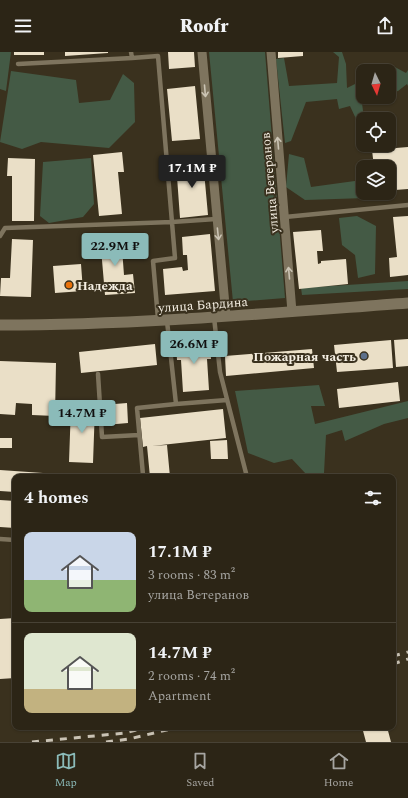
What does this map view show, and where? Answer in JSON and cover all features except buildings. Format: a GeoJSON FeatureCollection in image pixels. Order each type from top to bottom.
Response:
{"type":"FeatureCollection","features":[{"type":"Feature","properties":{"kind":"street"},"geometry":{"type":"LineString","coordinates":[[202,52],[226,316]]}},
{"type":"Feature","properties":{"kind":"street","name":"улица Ветеранов"},"geometry":{"type":"LineString","coordinates":[[271,52],[292,312]]}},
{"type":"Feature","properties":{"kind":"street","name":"улица Бардина"},"geometry":{"type":"LineString","coordinates":[[0,325],[72,325],[162,321],[408,303]]}},
{"type":"Feature","properties":{"kind":"lane"},"geometry":{"type":"LineString","coordinates":[[131,52],[132,58]]}},
{"type":"Feature","properties":{"kind":"lane"},"geometry":{"type":"LineString","coordinates":[[18,64],[158,56],[175,258],[153,261],[176,404]]}},
{"type":"Feature","properties":{"kind":"lane"},"geometry":{"type":"LineString","coordinates":[[285,217],[408,205]]}},
{"type":"Feature","properties":{"kind":"lane"},"geometry":{"type":"LineString","coordinates":[[0,236],[5,228],[216,219]]}},
{"type":"Feature","properties":{"kind":"lane"},"geometry":{"type":"LineString","coordinates":[[214,317],[220,372],[247,474]]}},
{"type":"Feature","properties":{"kind":"lane"},"geometry":{"type":"LineString","coordinates":[[98,374],[102,437],[139,435]]}},
{"type":"Feature","properties":{"kind":"lane"},"geometry":{"type":"LineString","coordinates":[[143,474],[137,408],[227,400]]}},
{"type":"Feature","properties":{"kind":"lane"},"geometry":{"type":"LineString","coordinates":[[0,539],[12,540]]}},
{"type":"Feature","properties":{"kind":"green space"},"geometry":{"type":"Polygon","coordinates":[[[0,52],[11,52],[6,91],[0,89],[0,52]]]}},
{"type":"Feature","properties":{"kind":"green space"},"geometry":{"type":"Polygon","coordinates":[[[209,52],[265,52],[285,298],[233,302],[209,52]]]}},
{"type":"Feature","properties":{"kind":"green space"},"geometry":{"type":"Polygon","coordinates":[[[333,52],[342,52],[346,64],[347,88],[356,84],[356,104],[362,104],[363,112],[356,112],[356,119],[350,106],[339,109],[337,99],[306,102],[291,141],[285,143],[276,59],[284,58],[289,86],[337,83],[339,57],[333,52]]]}},
{"type":"Feature","properties":{"kind":"green space"},"geometry":{"type":"Polygon","coordinates":[[[396,68],[406,73],[408,70],[408,86],[407,84],[396,91],[396,68]]]}},
{"type":"Feature","properties":{"kind":"green space"},"geometry":{"type":"Polygon","coordinates":[[[11,71],[76,80],[79,103],[110,100],[123,74],[134,83],[135,122],[109,148],[41,142],[22,149],[0,142],[11,71]]]}},
{"type":"Feature","properties":{"kind":"green space"},"geometry":{"type":"Polygon","coordinates":[[[289,154],[304,158],[311,187],[356,181],[356,198],[305,200],[286,187],[289,154]]]}},
{"type":"Feature","properties":{"kind":"green space"},"geometry":{"type":"Polygon","coordinates":[[[91,158],[94,204],[83,217],[49,223],[40,216],[43,162],[91,158]]]}},
{"type":"Feature","properties":{"kind":"green space"},"geometry":{"type":"Polygon","coordinates":[[[357,216],[376,226],[375,274],[358,278],[355,255],[342,245],[339,218],[357,216]]]}},
{"type":"Feature","properties":{"kind":"green space"},"geometry":{"type":"Polygon","coordinates":[[[408,281],[408,289],[302,295],[301,288],[408,281]]]}},
{"type":"Feature","properties":{"kind":"green space"},"geometry":{"type":"Polygon","coordinates":[[[319,385],[325,406],[311,406],[315,424],[408,401],[408,418],[384,424],[345,441],[342,430],[326,435],[324,473],[306,474],[292,459],[274,463],[248,453],[235,391],[319,385]]]}},
{"type":"Feature","properties":{"kind":"railway"},"geometry":{"type":"LineString","coordinates":[[396,655],[408,652]]}},
{"type":"Feature","properties":{"kind":"railway"},"geometry":{"type":"LineString","coordinates":[[396,663],[408,659]]}},
{"type":"Feature","properties":{"kind":"railway"},"geometry":{"type":"LineString","coordinates":[[32,742],[125,733],[136,730]]}},
{"type":"Feature","properties":{"kind":"railway"},"geometry":{"type":"LineString","coordinates":[[106,742],[129,739],[166,730]]}},
{"type":"Feature","properties":{"kind":"place","name":"Надежда"},"geometry":{"type":"Point","coordinates":[69,285]}},
{"type":"Feature","properties":{"kind":"place","name":"Пожарная часть"},"geometry":{"type":"Point","coordinates":[364,356]}}]}
